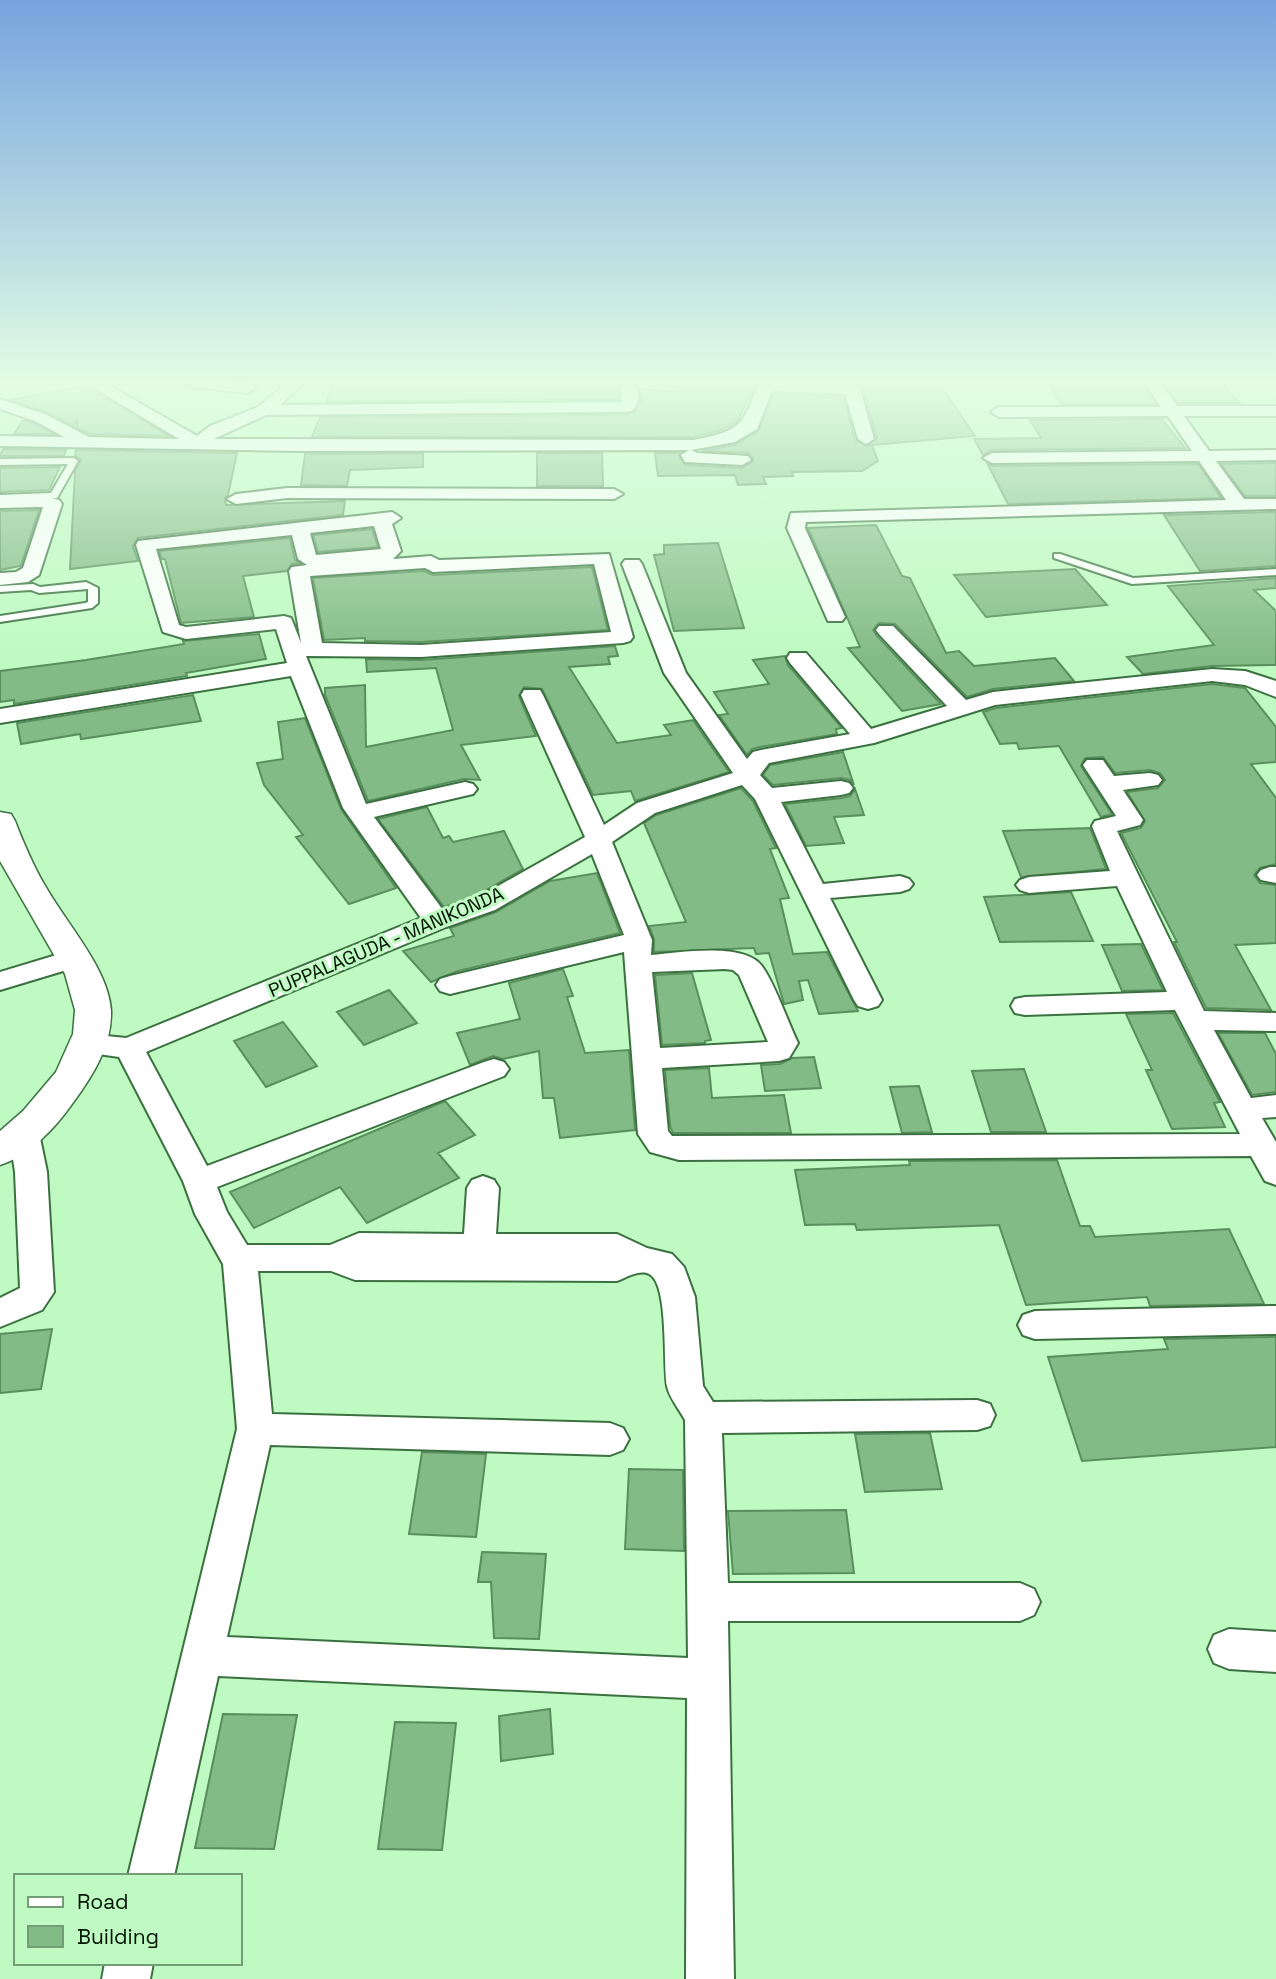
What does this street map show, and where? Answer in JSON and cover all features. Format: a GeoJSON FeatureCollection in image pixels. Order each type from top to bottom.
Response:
{"type":"FeatureCollection","features":[{"type":"Feature","properties":{"kind":"street"},"geometry":{"type":"LineString","coordinates":[[287,493],[291,474]]}},
{"type":"Feature","properties":{"kind":"street"},"geometry":{"type":"LineString","coordinates":[[1217,474],[1239,506]]}},
{"type":"Feature","properties":{"kind":"street"},"geometry":{"type":"LineString","coordinates":[[236,499],[287,493],[614,494]]}},
{"type":"Feature","properties":{"kind":"street"},"geometry":{"type":"LineString","coordinates":[[0,503],[45,501],[52,504],[32,571],[21,578],[0,579]]}},
{"type":"Feature","properties":{"kind":"street"},"geometry":{"type":"LineString","coordinates":[[835,617],[796,528],[798,517],[1276,504]]}},
{"type":"Feature","properties":{"kind":"street"},"geometry":{"type":"LineString","coordinates":[[299,527],[308,559],[324,562],[389,554],[391,551],[387,519],[299,527],[145,545],[170,628],[186,633],[284,622],[301,656],[359,813],[437,921]]}},
{"type":"Feature","properties":{"kind":"street"},"geometry":{"type":"LineString","coordinates":[[0,716],[301,656],[624,637],[602,558],[433,566],[431,562],[299,571],[301,656]]}},
{"type":"Feature","properties":{"kind":"street"},"geometry":{"type":"LineString","coordinates":[[632,564],[675,673],[747,776],[766,796],[868,1000]]}},
{"type":"Feature","properties":{"kind":"street"},"geometry":{"type":"LineString","coordinates":[[886,630],[963,709]]}},
{"type":"Feature","properties":{"kind":"street"},"geometry":{"type":"LineString","coordinates":[[798,657],[866,738]]}},
{"type":"Feature","properties":{"kind":"street","name":"PUPPALAGUDA - MANIKONDA"},"geometry":{"type":"LineString","coordinates":[[129,1048],[437,921],[486,904],[599,840],[646,808],[747,776],[761,757],[866,738],[993,699],[1212,675],[1241,676],[1261,681],[1276,690]]}},
{"type":"Feature","properties":{"kind":"street"},"geometry":{"type":"LineString","coordinates":[[532,695],[599,840],[638,952],[653,1134],[661,1144],[679,1149],[1262,1145]]}},
{"type":"Feature","properties":{"kind":"street"},"geometry":{"type":"LineString","coordinates":[[1150,780],[1101,774],[1131,820],[1102,826],[1190,1010],[1276,1173]]}},
{"type":"Feature","properties":{"kind":"street"},"geometry":{"type":"LineString","coordinates":[[766,796],[841,788]]}},
{"type":"Feature","properties":{"kind":"street"},"geometry":{"type":"LineString","coordinates":[[359,813],[466,789]]}},
{"type":"Feature","properties":{"kind":"street"},"geometry":{"type":"LineString","coordinates":[[0,1313],[30,1300],[37,1292],[32,1185],[12,1142],[65,1089],[88,1044],[94,1019],[89,989],[27,883],[2,830]]}},
{"type":"Feature","properties":{"kind":"street"},"geometry":{"type":"LineString","coordinates":[[1029,885],[1128,877]]}},
{"type":"Feature","properties":{"kind":"street"},"geometry":{"type":"LineString","coordinates":[[816,892],[900,884]]}},
{"type":"Feature","properties":{"kind":"street"},"geometry":{"type":"LineString","coordinates":[[450,985],[638,952],[741,962],[751,971],[783,1043],[779,1051],[646,1059]]}},
{"type":"Feature","properties":{"kind":"street"},"geometry":{"type":"LineString","coordinates":[[0,981],[73,959]]}},
{"type":"Feature","properties":{"kind":"street"},"geometry":{"type":"LineString","coordinates":[[1025,1006],[1190,1010],[1276,1023]]}},
{"type":"Feature","properties":{"kind":"street"},"geometry":{"type":"LineString","coordinates":[[88,1044],[129,1048],[199,1181],[211,1214],[238,1258],[255,1429],[151,1874]]}},
{"type":"Feature","properties":{"kind":"street"},"geometry":{"type":"LineString","coordinates":[[199,1181],[494,1069]]}},
{"type":"Feature","properties":{"kind":"street"},"geometry":{"type":"LineString","coordinates":[[1241,1110],[1276,1106]]}},
{"type":"Feature","properties":{"kind":"street"},"geometry":{"type":"LineString","coordinates":[[479,1257],[483,1188]]}},
{"type":"Feature","properties":{"kind":"street"},"geometry":{"type":"LineString","coordinates":[[238,1258],[334,1258],[355,1267],[479,1257],[557,1257],[617,1268],[640,1259],[660,1263],[672,1276],[678,1297],[684,1388],[703,1418],[709,1679],[710,1979]]}},
{"type":"Feature","properties":{"kind":"street"},"geometry":{"type":"LineString","coordinates":[[1035,1325],[1276,1320]]}},
{"type":"Feature","properties":{"kind":"street"},"geometry":{"type":"LineString","coordinates":[[703,1418],[977,1415]]}},
{"type":"Feature","properties":{"kind":"street"},"geometry":{"type":"LineString","coordinates":[[255,1429],[610,1439]]}},
{"type":"Feature","properties":{"kind":"street"},"geometry":{"type":"LineString","coordinates":[[708,1602],[1020,1602]]}},
{"type":"Feature","properties":{"kind":"street"},"geometry":{"type":"LineString","coordinates":[[1229,1649],[1276,1652]]}},
{"type":"Feature","properties":{"kind":"street"},"geometry":{"type":"LineString","coordinates":[[204,1656],[709,1679]]}},
{"type":"Feature","properties":{"kind":"lane"},"geometry":{"type":"LineString","coordinates":[[0,498],[54,496],[66,474]]}},
{"type":"Feature","properties":{"kind":"lane"},"geometry":{"type":"LineString","coordinates":[[1057,556],[1132,581],[1276,572]]}},
{"type":"Feature","properties":{"kind":"lane"},"geometry":{"type":"LineString","coordinates":[[0,589],[33,587],[39,590],[86,585],[93,588],[93,603],[88,606],[0,619]]}},
{"type":"Feature","properties":{"kind":"building"},"geometry":{"type":"Polygon","coordinates":[[[0,474],[56,474],[49,490],[0,492],[0,474]]]}},
{"type":"Feature","properties":{"kind":"building"},"geometry":{"type":"Polygon","coordinates":[[[75,474],[232,474],[225,498],[226,505],[345,501],[343,515],[138,538],[133,546],[138,561],[70,569],[75,474]]]}},
{"type":"Feature","properties":{"kind":"building"},"geometry":{"type":"Polygon","coordinates":[[[302,474],[349,474],[347,486],[301,485],[302,474]]]}},
{"type":"Feature","properties":{"kind":"building"},"geometry":{"type":"Polygon","coordinates":[[[537,474],[603,474],[603,486],[537,486],[537,474]]]}},
{"type":"Feature","properties":{"kind":"building"},"geometry":{"type":"Polygon","coordinates":[[[658,474],[793,474],[793,476],[763,477],[766,484],[738,485],[735,475],[658,474]]]}},
{"type":"Feature","properties":{"kind":"building"},"geometry":{"type":"Polygon","coordinates":[[[993,474],[1205,474],[1221,498],[1008,504],[993,474]]]}},
{"type":"Feature","properties":{"kind":"building"},"geometry":{"type":"Polygon","coordinates":[[[1229,474],[1276,474],[1276,496],[1245,496],[1229,474]]]}},
{"type":"Feature","properties":{"kind":"building"},"geometry":{"type":"Polygon","coordinates":[[[39,510],[21,566],[0,570],[0,511],[39,510]]]}},
{"type":"Feature","properties":{"kind":"building"},"geometry":{"type":"Polygon","coordinates":[[[1276,512],[1276,566],[1200,571],[1164,515],[1276,512]]]}},
{"type":"Feature","properties":{"kind":"building"},"geometry":{"type":"Polygon","coordinates":[[[876,525],[902,576],[910,578],[946,653],[959,651],[974,666],[1055,658],[1074,681],[993,689],[967,697],[895,624],[879,623],[873,630],[877,636],[941,704],[902,711],[848,648],[860,647],[808,528],[876,525]]]}},
{"type":"Feature","properties":{"kind":"building"},"geometry":{"type":"Polygon","coordinates":[[[372,529],[378,547],[318,552],[313,535],[372,529]]]}},
{"type":"Feature","properties":{"kind":"building"},"geometry":{"type":"Polygon","coordinates":[[[290,538],[295,560],[300,563],[292,564],[287,571],[243,576],[254,617],[181,623],[165,559],[162,559],[159,551],[290,538]]]}},
{"type":"Feature","properties":{"kind":"building"},"geometry":{"type":"Polygon","coordinates":[[[718,543],[744,628],[674,631],[654,555],[664,554],[664,545],[718,543]]]}},
{"type":"Feature","properties":{"kind":"building"},"geometry":{"type":"Polygon","coordinates":[[[592,567],[608,630],[421,642],[365,641],[365,638],[324,640],[313,578],[424,571],[433,575],[592,567]]]}},
{"type":"Feature","properties":{"kind":"building"},"geometry":{"type":"Polygon","coordinates":[[[1075,569],[1107,605],[986,617],[954,575],[1075,569]]]}},
{"type":"Feature","properties":{"kind":"building"},"geometry":{"type":"Polygon","coordinates":[[[1276,578],[1276,588],[1254,590],[1276,611],[1276,665],[1212,666],[1143,674],[1127,657],[1214,645],[1168,586],[1276,578]]]}},
{"type":"Feature","properties":{"kind":"building"},"geometry":{"type":"Polygon","coordinates":[[[259,634],[266,659],[186,673],[187,676],[14,704],[14,700],[0,702],[0,671],[184,644],[183,641],[259,634]]]}},
{"type":"Feature","properties":{"kind":"building"},"geometry":{"type":"Polygon","coordinates":[[[615,646],[618,656],[608,657],[610,664],[569,667],[617,743],[671,735],[664,725],[693,720],[729,772],[635,801],[631,791],[593,795],[542,689],[524,687],[519,696],[536,736],[461,745],[480,780],[464,779],[368,801],[325,695],[325,688],[365,685],[366,747],[453,730],[436,668],[367,672],[366,659],[421,660],[615,646]]]}},
{"type":"Feature","properties":{"kind":"building"},"geometry":{"type":"Polygon","coordinates":[[[785,656],[788,665],[842,728],[836,729],[837,734],[752,749],[747,755],[719,715],[728,714],[714,692],[769,684],[753,660],[785,656]]]}},
{"type":"Feature","properties":{"kind":"building"},"geometry":{"type":"Polygon","coordinates":[[[1212,684],[1245,688],[1276,727],[1276,762],[1251,764],[1276,798],[1276,864],[1260,868],[1254,875],[1260,883],[1276,885],[1276,943],[1235,945],[1271,1010],[1206,1008],[1174,942],[1177,942],[1121,833],[1141,828],[1145,821],[1127,792],[1158,788],[1165,780],[1160,773],[1150,770],[1115,773],[1103,757],[1085,758],[1081,766],[1112,814],[1101,817],[1059,746],[1019,749],[1017,743],[1000,744],[983,712],[996,708],[1212,684]]]}},
{"type":"Feature","properties":{"kind":"building"},"geometry":{"type":"Polygon","coordinates":[[[193,695],[201,721],[81,739],[80,734],[21,744],[17,723],[193,695]]]}},
{"type":"Feature","properties":{"kind":"building"},"geometry":{"type":"Polygon","coordinates":[[[305,718],[341,809],[396,888],[349,904],[296,837],[303,835],[264,785],[257,763],[283,759],[278,722],[305,718]]]}},
{"type":"Feature","properties":{"kind":"building"},"geometry":{"type":"Polygon","coordinates":[[[843,752],[854,785],[850,780],[841,778],[773,785],[763,775],[770,765],[843,752]]]}},
{"type":"Feature","properties":{"kind":"building"},"geometry":{"type":"Polygon","coordinates":[[[741,788],[753,801],[776,848],[770,849],[789,898],[780,899],[793,954],[827,952],[858,1011],[819,1014],[808,980],[799,981],[803,1000],[784,1004],[769,953],[756,954],[754,948],[654,952],[654,939],[649,926],[686,922],[644,823],[656,815],[741,788]]]}},
{"type":"Feature","properties":{"kind":"building"},"geometry":{"type":"Polygon","coordinates":[[[855,789],[864,815],[834,817],[844,843],[806,846],[785,804],[842,798],[850,796],[855,789]]]}},
{"type":"Feature","properties":{"kind":"building"},"geometry":{"type":"Polygon","coordinates":[[[427,807],[443,838],[449,836],[453,842],[504,831],[523,869],[476,896],[444,907],[378,819],[427,807]]]}},
{"type":"Feature","properties":{"kind":"building"},"geometry":{"type":"Polygon","coordinates":[[[1090,828],[1106,869],[1021,877],[1003,831],[1090,828]]]}},
{"type":"Feature","properties":{"kind":"building"},"geometry":{"type":"Polygon","coordinates":[[[597,873],[620,933],[458,971],[431,982],[403,951],[454,936],[450,928],[496,912],[550,881],[597,873]]]}},
{"type":"Feature","properties":{"kind":"building"},"geometry":{"type":"Polygon","coordinates":[[[1071,892],[1093,941],[1000,942],[984,897],[1071,892]]]}},
{"type":"Feature","properties":{"kind":"building"},"geometry":{"type":"Polygon","coordinates":[[[1141,944],[1163,990],[1122,991],[1102,945],[1141,944]]]}},
{"type":"Feature","properties":{"kind":"building"},"geometry":{"type":"Polygon","coordinates":[[[563,969],[573,996],[567,997],[585,1053],[629,1050],[635,1130],[560,1138],[554,1098],[543,1098],[539,1051],[503,1059],[493,1056],[470,1065],[457,1033],[520,1019],[509,983],[563,969]]]}},
{"type":"Feature","properties":{"kind":"building"},"geometry":{"type":"Polygon","coordinates":[[[692,973],[711,1040],[705,1043],[662,1045],[655,975],[692,973]]]}},
{"type":"Feature","properties":{"kind":"building"},"geometry":{"type":"Polygon","coordinates":[[[389,990],[417,1023],[364,1045],[337,1012],[389,990]]]}},
{"type":"Feature","properties":{"kind":"building"},"geometry":{"type":"Polygon","coordinates":[[[1173,1013],[1220,1102],[1214,1103],[1225,1127],[1172,1129],[1146,1070],[1152,1070],[1126,1014],[1173,1013]]]}},
{"type":"Feature","properties":{"kind":"building"},"geometry":{"type":"Polygon","coordinates":[[[283,1022],[317,1066],[266,1087],[234,1041],[283,1022]]]}},
{"type":"Feature","properties":{"kind":"building"},"geometry":{"type":"Polygon","coordinates":[[[1218,1033],[1265,1033],[1276,1054],[1276,1092],[1252,1095],[1218,1033]]]}},
{"type":"Feature","properties":{"kind":"building"},"geometry":{"type":"Polygon","coordinates":[[[814,1057],[821,1088],[765,1091],[761,1065],[780,1064],[792,1058],[814,1057]]]}},
{"type":"Feature","properties":{"kind":"building"},"geometry":{"type":"Polygon","coordinates":[[[709,1068],[712,1098],[784,1095],[791,1133],[673,1133],[665,1070],[709,1068]]]}},
{"type":"Feature","properties":{"kind":"building"},"geometry":{"type":"Polygon","coordinates":[[[1024,1069],[1046,1132],[991,1132],[972,1071],[1024,1069]]]}},
{"type":"Feature","properties":{"kind":"building"},"geometry":{"type":"Polygon","coordinates":[[[919,1086],[932,1132],[902,1133],[890,1087],[919,1086]]]}},
{"type":"Feature","properties":{"kind":"building"},"geometry":{"type":"Polygon","coordinates":[[[445,1101],[475,1135],[438,1153],[459,1178],[367,1223],[340,1187],[254,1228],[230,1192],[445,1101]]]}},
{"type":"Feature","properties":{"kind":"building"},"geometry":{"type":"Polygon","coordinates":[[[1057,1160],[1080,1226],[1090,1226],[1095,1237],[1229,1229],[1264,1304],[1150,1306],[1147,1297],[1026,1305],[999,1225],[857,1230],[855,1224],[805,1225],[795,1170],[910,1165],[909,1161],[1057,1160]]]}},
{"type":"Feature","properties":{"kind":"building"},"geometry":{"type":"Polygon","coordinates":[[[52,1329],[41,1389],[0,1393],[0,1334],[52,1329]]]}},
{"type":"Feature","properties":{"kind":"building"},"geometry":{"type":"Polygon","coordinates":[[[1276,1337],[1276,1447],[1082,1461],[1048,1357],[1168,1349],[1164,1339],[1276,1337]]]}},
{"type":"Feature","properties":{"kind":"building"},"geometry":{"type":"Polygon","coordinates":[[[930,1433],[942,1489],[865,1492],[855,1434],[930,1433]]]}},
{"type":"Feature","properties":{"kind":"building"},"geometry":{"type":"Polygon","coordinates":[[[422,1452],[486,1454],[476,1537],[409,1534],[422,1452]]]}},
{"type":"Feature","properties":{"kind":"building"},"geometry":{"type":"Polygon","coordinates":[[[629,1469],[683,1470],[684,1551],[625,1549],[629,1469]]]}},
{"type":"Feature","properties":{"kind":"building"},"geometry":{"type":"Polygon","coordinates":[[[846,1510],[854,1573],[733,1574],[728,1511],[846,1510]]]}},
{"type":"Feature","properties":{"kind":"building"},"geometry":{"type":"Polygon","coordinates":[[[482,1552],[546,1554],[539,1639],[494,1638],[491,1582],[478,1582],[482,1552]]]}},
{"type":"Feature","properties":{"kind":"building"},"geometry":{"type":"Polygon","coordinates":[[[550,1709],[553,1754],[501,1761],[499,1716],[550,1709]]]}},
{"type":"Feature","properties":{"kind":"building"},"geometry":{"type":"Polygon","coordinates":[[[223,1714],[297,1715],[274,1849],[195,1848],[223,1714]]]}},
{"type":"Feature","properties":{"kind":"building"},"geometry":{"type":"Polygon","coordinates":[[[395,1722],[456,1723],[442,1850],[378,1849],[395,1722]]]}}]}
